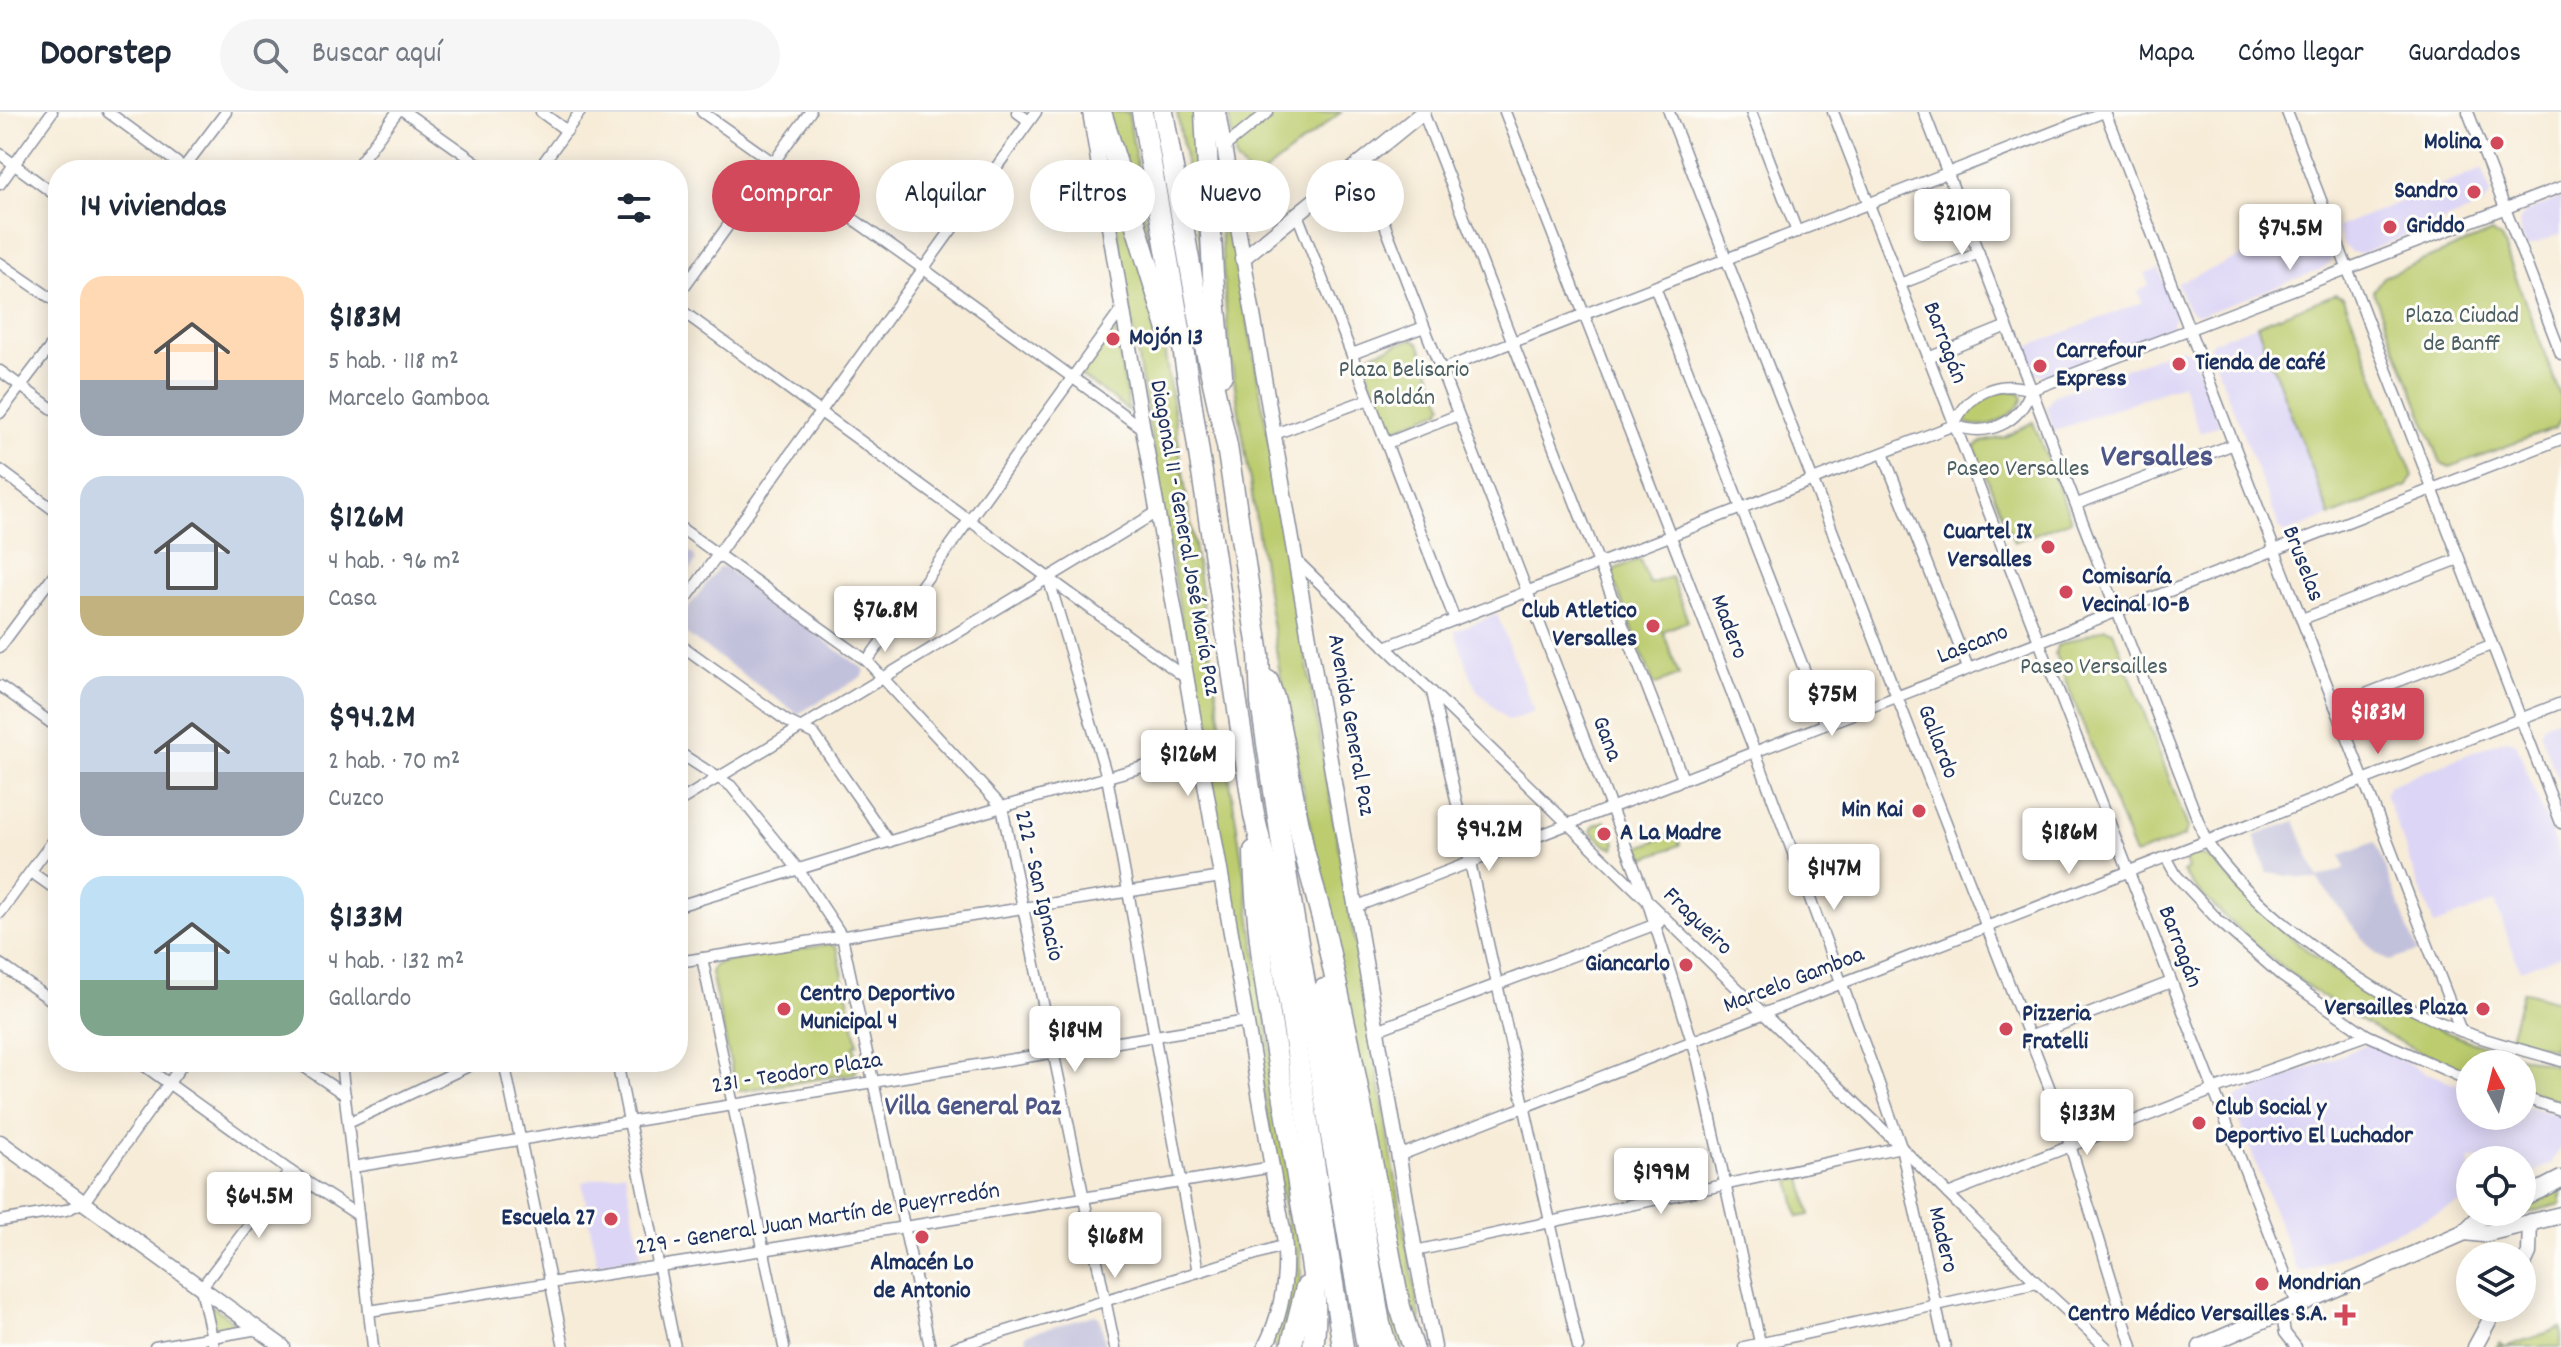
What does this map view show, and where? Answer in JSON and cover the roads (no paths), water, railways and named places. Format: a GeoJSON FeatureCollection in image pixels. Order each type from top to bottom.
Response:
{"type":"FeatureCollection","features":[{"type":"Feature","properties":{"kind":"highway"},"geometry":{"type":"LineString","coordinates":[[1101,112],[1163,311],[1197,442]]}},
{"type":"Feature","properties":{"kind":"highway"},"geometry":{"type":"LineString","coordinates":[[1142,112],[1254,815],[1271,887],[1343,1347]]}},
{"type":"Feature","properties":{"kind":"highway"},"geometry":{"type":"LineString","coordinates":[[1163,112],[1202,333],[1227,446],[1259,655],[1261,703],[1286,872],[1367,1347]]}},
{"type":"Feature","properties":{"kind":"highway"},"geometry":{"type":"LineString","coordinates":[[1205,112],[1213,275],[1227,446]]}},
{"type":"Feature","properties":{"kind":"highway"},"geometry":{"type":"LineString","coordinates":[[1259,655],[1275,701],[1400,1307],[1413,1347]]}},
{"type":"Feature","properties":{"kind":"highway"},"geometry":{"type":"LineString","coordinates":[[1254,815],[1257,903],[1310,1259],[1316,1316],[1313,1347]]}},
{"type":"Feature","properties":{"kind":"highway"},"geometry":{"type":"LineString","coordinates":[[1304,851],[1308,899],[1380,1324],[1387,1347]]}},
{"type":"Feature","properties":{"kind":"highway"},"geometry":{"type":"LineString","coordinates":[[1291,1347],[1303,1305],[1310,1259]]}},
{"type":"Feature","properties":{"kind":"main road"},"geometry":{"type":"LineString","coordinates":[[2536,1192],[2561,1179]]}},
{"type":"Feature","properties":{"kind":"main road"},"geometry":{"type":"LineString","coordinates":[[2536,1220],[2561,1215]]}},
{"type":"Feature","properties":{"kind":"main road"},"geometry":{"type":"LineString","coordinates":[[2201,1347],[2465,1232],[2471,1226]]}},
{"type":"Feature","properties":{"kind":"main road"},"geometry":{"type":"LineString","coordinates":[[2465,1232],[2483,1234],[2512,1226]]}},
{"type":"Feature","properties":{"kind":"street"},"geometry":{"type":"LineString","coordinates":[[0,184],[52,112]]}},
{"type":"Feature","properties":{"kind":"street"},"geometry":{"type":"LineString","coordinates":[[108,112],[172,160]]}},
{"type":"Feature","properties":{"kind":"street"},"geometry":{"type":"LineString","coordinates":[[191,160],[226,112]]}},
{"type":"Feature","properties":{"kind":"street"},"geometry":{"type":"LineString","coordinates":[[361,160],[397,112]]}},
{"type":"Feature","properties":{"kind":"street"},"geometry":{"type":"LineString","coordinates":[[405,112],[473,160]]}},
{"type":"Feature","properties":{"kind":"street"},"geometry":{"type":"LineString","coordinates":[[541,112],[567,131]]}},
{"type":"Feature","properties":{"kind":"street"},"geometry":{"type":"LineString","coordinates":[[545,160],[580,112]]}},
{"type":"Feature","properties":{"kind":"street"},"geometry":{"type":"LineString","coordinates":[[702,112],[769,160]]}},
{"type":"Feature","properties":{"kind":"street"},"geometry":{"type":"LineString","coordinates":[[775,160],[810,112]]}},
{"type":"Feature","properties":{"kind":"street"},"geometry":{"type":"LineString","coordinates":[[688,596],[1033,117],[1017,112]]}},
{"type":"Feature","properties":{"kind":"street","name":"Diagonal 11 - General José María Paz"},"geometry":{"type":"LineString","coordinates":[[1090,112],[1285,1245],[1283,1298],[1265,1347]]}},
{"type":"Feature","properties":{"kind":"street","name":"Avenida General Paz"},"geometry":{"type":"LineString","coordinates":[[1218,112],[1398,1156],[1434,1347]]}},
{"type":"Feature","properties":{"kind":"street"},"geometry":{"type":"LineString","coordinates":[[1224,147],[1268,112]]}},
{"type":"Feature","properties":{"kind":"street"},"geometry":{"type":"LineString","coordinates":[[1361,160],[1423,112],[1683,779]]}},
{"type":"Feature","properties":{"kind":"street","name":"Madero"},"geometry":{"type":"LineString","coordinates":[[1505,112],[1843,983],[1901,1147],[1945,1347]]}},
{"type":"Feature","properties":{"kind":"street","name":"Gallardo"},"geometry":{"type":"LineString","coordinates":[[1669,112],[2070,1145],[2132,1347]]}},
{"type":"Feature","properties":{"kind":"street"},"geometry":{"type":"LineString","coordinates":[[1751,112],[1797,232]]}},
{"type":"Feature","properties":{"kind":"street","name":"Barragán"},"geometry":{"type":"LineString","coordinates":[[1833,112],[2214,1089],[2289,1307],[2285,1333],[2296,1347]]}},
{"type":"Feature","properties":{"kind":"street"},"geometry":{"type":"LineString","coordinates":[[1924,112],[2206,841],[2259,901],[2351,973],[2403,1005],[2461,1031],[2561,1061]]}},
{"type":"Feature","properties":{"kind":"street"},"geometry":{"type":"LineString","coordinates":[[1441,370],[2104,112]]}},
{"type":"Feature","properties":{"kind":"street","name":"Bruselas"},"geometry":{"type":"LineString","coordinates":[[2104,112],[2461,1031]]}},
{"type":"Feature","properties":{"kind":"street"},"geometry":{"type":"LineString","coordinates":[[2287,112],[2561,823]]}},
{"type":"Feature","properties":{"kind":"street"},"geometry":{"type":"LineString","coordinates":[[2468,112],[2561,354]]}},
{"type":"Feature","properties":{"kind":"street"},"geometry":{"type":"LineString","coordinates":[[0,154],[48,190]]}},
{"type":"Feature","properties":{"kind":"street"},"geometry":{"type":"LineString","coordinates":[[1385,647],[1954,425],[1972,399],[1990,388],[2011,386],[2031,390],[2561,187]]}},
{"type":"Feature","properties":{"kind":"street"},"geometry":{"type":"LineString","coordinates":[[1242,259],[1306,206]]}},
{"type":"Feature","properties":{"kind":"street"},"geometry":{"type":"LineString","coordinates":[[1297,214],[1455,620]]}},
{"type":"Feature","properties":{"kind":"street"},"geometry":{"type":"LineString","coordinates":[[860,224],[1143,429]]}},
{"type":"Feature","properties":{"kind":"street"},"geometry":{"type":"LineString","coordinates":[[688,281],[723,232]]}},
{"type":"Feature","properties":{"kind":"street","name":"Gana"},"geometry":{"type":"LineString","coordinates":[[1387,232],[1648,903],[1693,1042],[1761,1345]]}},
{"type":"Feature","properties":{"kind":"street"},"geometry":{"type":"LineString","coordinates":[[1900,284],[1979,253]]}},
{"type":"Feature","properties":{"kind":"street"},"geometry":{"type":"LineString","coordinates":[[0,263],[48,296]]}},
{"type":"Feature","properties":{"kind":"street"},"geometry":{"type":"LineString","coordinates":[[1655,287],[1825,723]]}},
{"type":"Feature","properties":{"kind":"street"},"geometry":{"type":"LineString","coordinates":[[867,661],[1122,309]]}},
{"type":"Feature","properties":{"kind":"street"},"geometry":{"type":"LineString","coordinates":[[688,315],[1186,678]]}},
{"type":"Feature","properties":{"kind":"street"},"geometry":{"type":"LineString","coordinates":[[1928,358],[2007,326]]}},
{"type":"Feature","properties":{"kind":"street"},"geometry":{"type":"LineString","coordinates":[[1352,354],[1424,327]]}},
{"type":"Feature","properties":{"kind":"street"},"geometry":{"type":"LineString","coordinates":[[0,413],[48,350]]}},
{"type":"Feature","properties":{"kind":"street"},"geometry":{"type":"LineString","coordinates":[[0,371],[48,406]]}},
{"type":"Feature","properties":{"kind":"street"},"geometry":{"type":"LineString","coordinates":[[1954,425],[1970,430],[1996,427],[2018,413],[2031,390]]}},
{"type":"Feature","properties":{"kind":"street"},"geometry":{"type":"LineString","coordinates":[[1272,435],[1369,399]]}},
{"type":"Feature","properties":{"kind":"street"},"geometry":{"type":"LineString","coordinates":[[1387,443],[1458,415]]}},
{"type":"Feature","properties":{"kind":"street","name":"Lascano"},"geometry":{"type":"LineString","coordinates":[[1355,907],[2561,439]]}},
{"type":"Feature","properties":{"kind":"street"},"geometry":{"type":"LineString","coordinates":[[2077,504],[2234,444]]}},
{"type":"Feature","properties":{"kind":"street"},"geometry":{"type":"LineString","coordinates":[[1883,453],[1968,668]]}},
{"type":"Feature","properties":{"kind":"street"},"geometry":{"type":"LineString","coordinates":[[0,470],[48,506]]}},
{"type":"Feature","properties":{"kind":"street"},"geometry":{"type":"LineString","coordinates":[[688,796],[1157,512]]}},
{"type":"Feature","properties":{"kind":"street","name":"222 - San Ignacio"},"geometry":{"type":"LineString","coordinates":[[688,533],[867,661],[1002,807],[1115,1347]]}},
{"type":"Feature","properties":{"kind":"street","name":"Fragueiro"},"geometry":{"type":"LineString","coordinates":[[1294,558],[2106,1347]]}},
{"type":"Feature","properties":{"kind":"street"},"geometry":{"type":"LineString","coordinates":[[2302,619],[2459,559]]}},
{"type":"Feature","properties":{"kind":"street"},"geometry":{"type":"LineString","coordinates":[[1048,577],[1107,777],[1198,1272]]}},
{"type":"Feature","properties":{"kind":"street"},"geometry":{"type":"LineString","coordinates":[[0,647],[48,582]]}},
{"type":"Feature","properties":{"kind":"street"},"geometry":{"type":"LineString","coordinates":[[2335,706],[2491,645]]}},
{"type":"Feature","properties":{"kind":"street"},"geometry":{"type":"LineString","coordinates":[[688,650],[787,721],[814,734],[889,842]]}},
{"type":"Feature","properties":{"kind":"street"},"geometry":{"type":"LineString","coordinates":[[0,686],[48,721]]}},
{"type":"Feature","properties":{"kind":"street"},"geometry":{"type":"LineString","coordinates":[[1431,690],[1578,1347]]}},
{"type":"Feature","properties":{"kind":"street","name":"Marcelo Gamboa"},"geometry":{"type":"LineString","coordinates":[[1398,1156],[2561,703]]}},
{"type":"Feature","properties":{"kind":"street"},"geometry":{"type":"LineString","coordinates":[[688,903],[1002,807],[1199,751]]}},
{"type":"Feature","properties":{"kind":"street"},"geometry":{"type":"LineString","coordinates":[[688,758],[731,786],[798,869],[842,936],[930,1347]]}},
{"type":"Feature","properties":{"kind":"street"},"geometry":{"type":"LineString","coordinates":[[2,907],[48,848]]}},
{"type":"Feature","properties":{"kind":"street"},"geometry":{"type":"LineString","coordinates":[[2166,857],[2192,893],[2283,977],[2367,1035],[2456,1075]]}},
{"type":"Feature","properties":{"kind":"street"},"geometry":{"type":"LineString","coordinates":[[31,872],[48,884]]}},
{"type":"Feature","properties":{"kind":"street"},"geometry":{"type":"LineString","coordinates":[[688,960],[1221,877]]}},
{"type":"Feature","properties":{"kind":"street"},"geometry":{"type":"LineString","coordinates":[[1377,1030],[1668,921]]}},
{"type":"Feature","properties":{"kind":"street"},"geometry":{"type":"LineString","coordinates":[[702,958],[784,1347]]}},
{"type":"Feature","properties":{"kind":"street"},"geometry":{"type":"LineString","coordinates":[[0,964],[48,998]]}},
{"type":"Feature","properties":{"kind":"street"},"geometry":{"type":"LineString","coordinates":[[2029,1037],[2171,982]]}},
{"type":"Feature","properties":{"kind":"street","name":"231 - Teodoro Plaza"},"geometry":{"type":"LineString","coordinates":[[353,1167],[1247,1021]]}},
{"type":"Feature","properties":{"kind":"street"},"geometry":{"type":"LineString","coordinates":[[1948,1194],[2214,1089],[2367,1035]]}},
{"type":"Feature","properties":{"kind":"street"},"geometry":{"type":"LineString","coordinates":[[154,1072],[290,1171],[358,1215]]}},
{"type":"Feature","properties":{"kind":"street"},"geometry":{"type":"LineString","coordinates":[[0,1221],[66,1210],[84,1202],[176,1072]]}},
{"type":"Feature","properties":{"kind":"street"},"geometry":{"type":"LineString","coordinates":[[312,1072],[345,1095]]}},
{"type":"Feature","properties":{"kind":"street"},"geometry":{"type":"LineString","coordinates":[[342,1072],[373,1347]]}},
{"type":"Feature","properties":{"kind":"street"},"geometry":{"type":"LineString","coordinates":[[348,1123],[456,1072]]}},
{"type":"Feature","properties":{"kind":"street"},"geometry":{"type":"LineString","coordinates":[[506,1072],[564,1347]]}},
{"type":"Feature","properties":{"kind":"street"},"geometry":{"type":"LineString","coordinates":[[619,1072],[675,1347]]}},
{"type":"Feature","properties":{"kind":"street"},"geometry":{"type":"LineString","coordinates":[[2536,1102],[2561,1110]]}},
{"type":"Feature","properties":{"kind":"street"},"geometry":{"type":"LineString","coordinates":[[0,1142],[283,1347]]}},
{"type":"Feature","properties":{"kind":"street"},"geometry":{"type":"LineString","coordinates":[[1415,1251],[1901,1147]]}},
{"type":"Feature","properties":{"kind":"street","name":"229 - General Juan Martín de Pueyrredón"},"geometry":{"type":"LineString","coordinates":[[369,1311],[1273,1167]]}},
{"type":"Feature","properties":{"kind":"street"},"geometry":{"type":"LineString","coordinates":[[213,1342],[201,1288],[290,1171]]}},
{"type":"Feature","properties":{"kind":"street"},"geometry":{"type":"LineString","coordinates":[[955,1347],[1285,1245]]}},
{"type":"Feature","properties":{"kind":"street"},"geometry":{"type":"LineString","coordinates":[[1744,1347],[2037,1283]]}},
{"type":"Feature","properties":{"kind":"street"},"geometry":{"type":"LineString","coordinates":[[2475,1347],[2488,1322]]}},
{"type":"Feature","properties":{"kind":"street"},"geometry":{"type":"LineString","coordinates":[[155,1347],[213,1342],[258,1329]]}},
{"type":"Feature","properties":{"kind":"place","name":"Molina"},"geometry":{"type":"Point","coordinates":[2497,143]}},
{"type":"Feature","properties":{"kind":"place","name":"Sandro"},"geometry":{"type":"Point","coordinates":[2474,192]}},
{"type":"Feature","properties":{"kind":"place","name":"Griddo"},"geometry":{"type":"Point","coordinates":[2390,227]}},
{"type":"Feature","properties":{"kind":"place","name":"Mojón 13"},"geometry":{"type":"Point","coordinates":[1113,339]}},
{"type":"Feature","properties":{"kind":"place","name":"Tienda de café"},"geometry":{"type":"Point","coordinates":[2179,364]}},
{"type":"Feature","properties":{"kind":"place","name":"Carrefour Express"},"geometry":{"type":"Point","coordinates":[2040,366]}},
{"type":"Feature","properties":{"kind":"place","name":"Cuartel IX Versalles"},"geometry":{"type":"Point","coordinates":[2048,547]}},
{"type":"Feature","properties":{"kind":"place","name":"Comisaría Vecinal 10-B"},"geometry":{"type":"Point","coordinates":[2066,592]}},
{"type":"Feature","properties":{"kind":"place","name":"Club Atletico Versalles"},"geometry":{"type":"Point","coordinates":[1653,626]}},
{"type":"Feature","properties":{"kind":"place","name":"Min Kai"},"geometry":{"type":"Point","coordinates":[1919,811]}},
{"type":"Feature","properties":{"kind":"place","name":"A La Madre"},"geometry":{"type":"Point","coordinates":[1604,834]}},
{"type":"Feature","properties":{"kind":"place","name":"Giancarlo"},"geometry":{"type":"Point","coordinates":[1686,965]}},
{"type":"Feature","properties":{"kind":"place","name":"Centro Deportivo Municipal 4"},"geometry":{"type":"Point","coordinates":[784,1009]}},
{"type":"Feature","properties":{"kind":"place","name":"Versailles Plaza"},"geometry":{"type":"Point","coordinates":[2483,1009]}},
{"type":"Feature","properties":{"kind":"place","name":"Pizzeria Fratelli"},"geometry":{"type":"Point","coordinates":[2006,1029]}},
{"type":"Feature","properties":{"kind":"place","name":"Club Social y Deportivo El Luchador"},"geometry":{"type":"Point","coordinates":[2199,1123]}},
{"type":"Feature","properties":{"kind":"place","name":"Escuela 27"},"geometry":{"type":"Point","coordinates":[611,1219]}},
{"type":"Feature","properties":{"kind":"place","name":"Almacén Lo de Antonio"},"geometry":{"type":"Point","coordinates":[922,1237]}},
{"type":"Feature","properties":{"kind":"place","name":"Mondrian"},"geometry":{"type":"Point","coordinates":[2262,1284]}},
{"type":"Feature","properties":{"kind":"place","name":"Centro Médico Versailles S.A."},"geometry":{"type":"Point","coordinates":[2345,1315]}},
{"type":"Feature","properties":{"kind":"district","name":"Versalles"},"geometry":{"type":"Point","coordinates":[2157,459]}},
{"type":"Feature","properties":{"kind":"district","name":"Villa General Paz"},"geometry":{"type":"Point","coordinates":[973,1109]}},
{"type":"Feature","properties":{"kind":"park label","name":"Plaza Ciudad de Banff"},"geometry":{"type":"Point","coordinates":[2462,331]}},
{"type":"Feature","properties":{"kind":"park label","name":"Plaza Belisario Roldán"},"geometry":{"type":"Point","coordinates":[1404,385]}},
{"type":"Feature","properties":{"kind":"park label","name":"Paseo Versalles"},"geometry":{"type":"Point","coordinates":[2018,470]}},
{"type":"Feature","properties":{"kind":"park label","name":"Paseo Versailles"},"geometry":{"type":"Point","coordinates":[2094,668]}}]}
